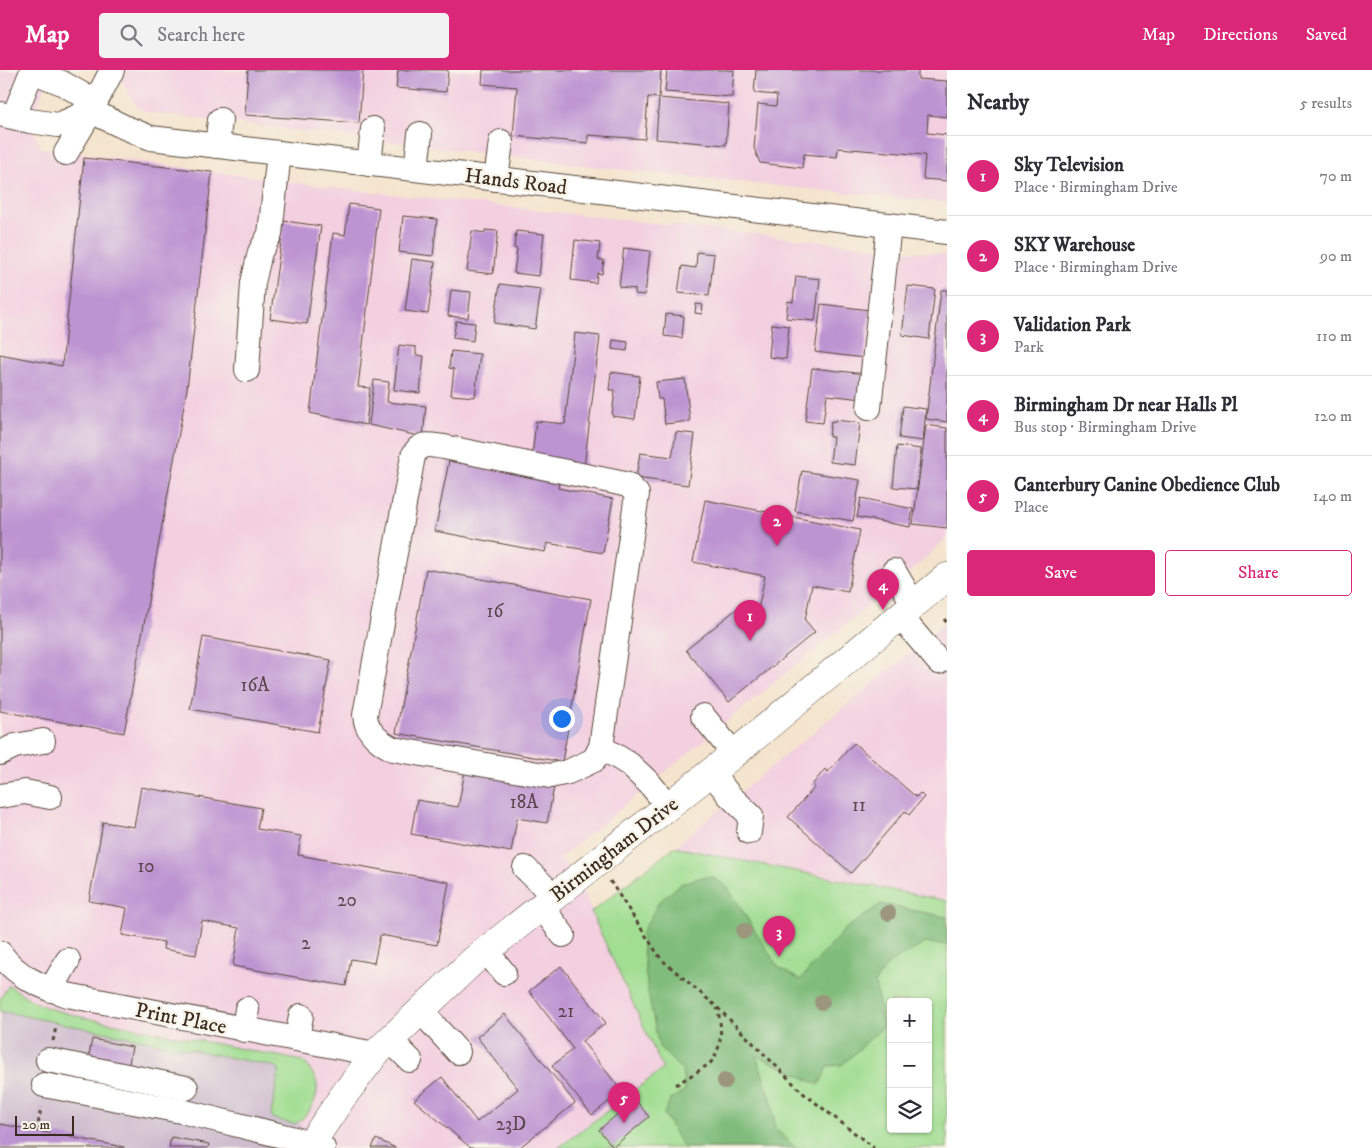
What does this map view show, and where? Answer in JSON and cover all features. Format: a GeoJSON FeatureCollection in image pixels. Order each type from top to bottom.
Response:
{"type":"FeatureCollection","features":[{"type":"Feature","properties":{"kind":"main road","name":"Birmingham Drive"},"geometry":{"type":"LineString","coordinates":[[314,1146],[382,1046],[420,1010],[486,951],[734,754],[947,577]]}},
{"type":"Feature","properties":{"kind":"street"},"geometry":{"type":"LineString","coordinates":[[66,153],[91,111],[112,70]]}},
{"type":"Feature","properties":{"kind":"street"},"geometry":{"type":"LineString","coordinates":[[32,71],[62,83],[83,95],[91,111],[58,125],[7,115],[32,71]]}},
{"type":"Feature","properties":{"kind":"street","name":"Hands Road"},"geometry":{"type":"LineString","coordinates":[[91,111],[151,138],[947,232]]}},
{"type":"Feature","properties":{"kind":"street"},"geometry":{"type":"LineString","coordinates":[[217,146],[220,120]]}},
{"type":"Feature","properties":{"kind":"street"},"geometry":{"type":"LineString","coordinates":[[369,164],[373,129]]}},
{"type":"Feature","properties":{"kind":"street"},"geometry":{"type":"LineString","coordinates":[[416,169],[420,134]]}},
{"type":"Feature","properties":{"kind":"street"},"geometry":{"type":"LineString","coordinates":[[496,178],[501,142]]}},
{"type":"Feature","properties":{"kind":"street"},"geometry":{"type":"LineString","coordinates":[[247,370],[253,282],[260,252],[270,234],[279,153]]}},
{"type":"Feature","properties":{"kind":"street"},"geometry":{"type":"LineString","coordinates":[[869,408],[889,225]]}},
{"type":"Feature","properties":{"kind":"street"},"geometry":{"type":"LineString","coordinates":[[420,446],[444,447],[615,482],[628,485],[637,494],[601,747],[594,760],[568,772],[550,776],[392,749],[377,739],[366,724],[365,715],[412,456],[420,446]]}},
{"type":"Feature","properties":{"kind":"street"},"geometry":{"type":"LineString","coordinates":[[894,571],[907,611],[939,662]]}},
{"type":"Feature","properties":{"kind":"street"},"geometry":{"type":"LineString","coordinates":[[703,716],[734,754]]}},
{"type":"Feature","properties":{"kind":"street"},"geometry":{"type":"LineString","coordinates":[[0,753],[15,746],[43,741]]}},
{"type":"Feature","properties":{"kind":"street"},"geometry":{"type":"LineString","coordinates":[[601,747],[629,764],[650,784],[668,806]]}},
{"type":"Feature","properties":{"kind":"street"},"geometry":{"type":"LineString","coordinates":[[711,772],[729,795],[751,816],[749,832]]}},
{"type":"Feature","properties":{"kind":"street"},"geometry":{"type":"LineString","coordinates":[[0,796],[25,792],[50,797]]}},
{"type":"Feature","properties":{"kind":"street"},"geometry":{"type":"LineString","coordinates":[[525,868],[548,901],[563,935]]}},
{"type":"Feature","properties":{"kind":"street"},"geometry":{"type":"LineString","coordinates":[[486,951],[504,973]]}},
{"type":"Feature","properties":{"kind":"street","name":"Print Place"},"geometry":{"type":"LineString","coordinates":[[3,960],[24,978],[51,990],[92,1001],[245,1019],[297,1040],[382,1046]]}},
{"type":"Feature","properties":{"kind":"street"},"geometry":{"type":"LineString","coordinates":[[51,990],[68,960]]}},
{"type":"Feature","properties":{"kind":"street"},"geometry":{"type":"LineString","coordinates":[[420,1010],[458,1052]]}},
{"type":"Feature","properties":{"kind":"street"},"geometry":{"type":"LineString","coordinates":[[297,1040],[301,1016]]}},
{"type":"Feature","properties":{"kind":"street"},"geometry":{"type":"LineString","coordinates":[[382,1046],[410,1060]]}},
{"type":"Feature","properties":{"kind":"street"},"geometry":{"type":"LineString","coordinates":[[134,1064],[49,1054],[187,1081],[181,1111]]}},
{"type":"Feature","properties":{"kind":"street"},"geometry":{"type":"LineString","coordinates":[[44,1085],[181,1111],[314,1146]]}},
{"type":"Feature","properties":{"kind":"path"},"geometry":{"type":"LineString","coordinates":[[944,619],[947,623]]}},
{"type":"Feature","properties":{"kind":"path"},"geometry":{"type":"LineString","coordinates":[[596,862],[618,891],[661,960],[717,1007],[803,1092],[874,1148]]}},
{"type":"Feature","properties":{"kind":"path"},"geometry":{"type":"LineString","coordinates":[[676,1085],[712,1061],[720,1043],[721,1020],[717,1007]]}},
{"type":"Feature","properties":{"kind":"shaded area"},"geometry":{"type":"Polygon","coordinates":[[[0,70],[57,70],[46,86],[37,105],[34,132],[41,148],[335,188],[947,255],[947,537],[923,561],[560,858],[579,883],[663,1069],[558,1148],[0,1148],[0,70]]]}},
{"type":"Feature","properties":{"kind":"shaded area"},"geometry":{"type":"Polygon","coordinates":[[[111,70],[947,70],[947,203],[647,173],[146,112],[135,105],[122,82],[111,70]]]}},
{"type":"Feature","properties":{"kind":"shaded area"},"geometry":{"type":"Polygon","coordinates":[[[947,621],[947,901],[674,847],[930,636],[947,621]]]}},
{"type":"Feature","properties":{"kind":"shaded area"},"geometry":{"type":"Polygon","coordinates":[[[0,1011],[280,1065],[271,1117],[301,1124],[286,1148],[0,1148],[0,1011]]]}},
{"type":"Feature","properties":{"kind":"green space"},"geometry":{"type":"Polygon","coordinates":[[[674,847],[947,901],[947,1148],[558,1148],[663,1069],[591,912],[674,847]]]}},
{"type":"Feature","properties":{"kind":"green space"},"geometry":{"type":"Polygon","coordinates":[[[713,877],[728,888],[778,967],[800,980],[844,930],[881,904],[947,917],[947,945],[926,943],[889,963],[875,982],[883,1027],[842,1065],[828,1066],[819,1085],[756,1055],[772,1102],[775,1128],[796,1148],[685,1148],[664,1114],[671,1099],[685,1091],[682,1070],[659,1047],[648,992],[641,934],[659,902],[682,883],[699,878],[713,877]]]}},
{"type":"Feature","properties":{"kind":"green space"},"geometry":{"type":"Polygon","coordinates":[[[9,985],[34,1002],[81,1017],[303,1061],[313,1073],[317,1085],[316,1097],[309,1111],[296,1123],[273,1119],[271,1115],[279,1071],[277,1067],[0,1011],[0,999],[9,985]]]}},
{"type":"Feature","properties":{"kind":"building"},"geometry":{"type":"Polygon","coordinates":[[[248,70],[363,70],[359,123],[245,115],[248,70]]]}},
{"type":"Feature","properties":{"kind":"building"},"geometry":{"type":"Polygon","coordinates":[[[398,70],[448,70],[446,92],[396,88],[398,70]]]}},
{"type":"Feature","properties":{"kind":"building"},"geometry":{"type":"Polygon","coordinates":[[[483,70],[661,70],[659,98],[648,97],[645,139],[588,135],[588,143],[513,136],[517,87],[482,84],[483,70]]]}},
{"type":"Feature","properties":{"kind":"building"},"geometry":{"type":"Polygon","coordinates":[[[667,70],[734,70],[732,97],[665,92],[667,70]]]}},
{"type":"Feature","properties":{"kind":"building"},"geometry":{"type":"Polygon","coordinates":[[[756,70],[918,70],[918,79],[947,81],[947,117],[928,115],[927,133],[947,135],[947,181],[923,179],[925,155],[838,148],[837,157],[804,154],[802,168],[760,163],[754,148],[758,104],[776,106],[777,95],[754,93],[756,70]]]}},
{"type":"Feature","properties":{"kind":"building"},"geometry":{"type":"Polygon","coordinates":[[[659,98],[729,104],[726,145],[656,139],[659,98]]]}},
{"type":"Feature","properties":{"kind":"building"},"geometry":{"type":"Polygon","coordinates":[[[84,158],[212,172],[187,389],[124,733],[0,711],[0,354],[62,366],[84,158]]]}},
{"type":"Feature","properties":{"kind":"building"},"geometry":{"type":"Polygon","coordinates":[[[349,204],[379,208],[358,387],[370,388],[366,425],[310,413],[333,233],[345,235],[349,204]]]}},
{"type":"Feature","properties":{"kind":"building"},"geometry":{"type":"Polygon","coordinates":[[[403,216],[437,219],[433,256],[399,252],[403,216]]]}},
{"type":"Feature","properties":{"kind":"building"},"geometry":{"type":"Polygon","coordinates":[[[284,221],[321,226],[307,324],[270,319],[284,221]]]}},
{"type":"Feature","properties":{"kind":"building"},"geometry":{"type":"Polygon","coordinates":[[[485,230],[498,231],[493,274],[467,271],[472,231],[485,233],[485,230]]]}},
{"type":"Feature","properties":{"kind":"building"},"geometry":{"type":"Polygon","coordinates":[[[516,231],[544,234],[539,276],[514,273],[517,249],[514,248],[516,231]]]}},
{"type":"Feature","properties":{"kind":"building"},"geometry":{"type":"Polygon","coordinates":[[[575,240],[600,243],[598,260],[604,260],[602,274],[597,273],[596,283],[571,280],[575,240]]]}},
{"type":"Feature","properties":{"kind":"building"},"geometry":{"type":"Polygon","coordinates":[[[624,248],[650,251],[645,295],[635,294],[635,289],[619,287],[624,248]]]}},
{"type":"Feature","properties":{"kind":"building"},"geometry":{"type":"Polygon","coordinates":[[[697,252],[714,254],[709,296],[678,293],[682,266],[696,268],[697,252]]]}},
{"type":"Feature","properties":{"kind":"building"},"geometry":{"type":"Polygon","coordinates":[[[412,259],[435,262],[428,314],[405,311],[412,259]]]}},
{"type":"Feature","properties":{"kind":"building"},"geometry":{"type":"Polygon","coordinates":[[[796,276],[820,279],[815,321],[786,318],[788,301],[793,302],[796,276]]]}},
{"type":"Feature","properties":{"kind":"building"},"geometry":{"type":"Polygon","coordinates":[[[500,284],[541,289],[535,329],[494,323],[500,284]]]}},
{"type":"Feature","properties":{"kind":"building"},"geometry":{"type":"Polygon","coordinates":[[[908,286],[935,289],[929,339],[902,335],[908,286]]]}},
{"type":"Feature","properties":{"kind":"building"},"geometry":{"type":"Polygon","coordinates":[[[451,290],[471,292],[468,318],[448,316],[451,290]]]}},
{"type":"Feature","properties":{"kind":"building"},"geometry":{"type":"Polygon","coordinates":[[[941,290],[947,290],[947,422],[926,419],[941,290]]]}},
{"type":"Feature","properties":{"kind":"building"},"geometry":{"type":"Polygon","coordinates":[[[696,304],[703,305],[702,314],[695,313],[696,304]]]}},
{"type":"Feature","properties":{"kind":"building"},"geometry":{"type":"Polygon","coordinates":[[[821,304],[870,310],[864,358],[815,352],[821,304]]]}},
{"type":"Feature","properties":{"kind":"building"},"geometry":{"type":"Polygon","coordinates":[[[666,314],[684,316],[682,338],[664,336],[666,314]]]}},
{"type":"Feature","properties":{"kind":"building"},"geometry":{"type":"Polygon","coordinates":[[[456,321],[475,323],[473,341],[453,338],[456,321]]]}},
{"type":"Feature","properties":{"kind":"building"},"geometry":{"type":"Polygon","coordinates":[[[772,324],[789,326],[786,359],[769,357],[772,324]]]}},
{"type":"Feature","properties":{"kind":"building"},"geometry":{"type":"Polygon","coordinates":[[[575,333],[600,336],[584,467],[532,456],[536,421],[565,424],[575,333]]]}},
{"type":"Feature","properties":{"kind":"building"},"geometry":{"type":"Polygon","coordinates":[[[613,340],[628,342],[627,351],[612,349],[613,340]]]}},
{"type":"Feature","properties":{"kind":"building"},"geometry":{"type":"Polygon","coordinates":[[[399,345],[416,347],[416,355],[424,356],[420,393],[394,390],[399,345]]]}},
{"type":"Feature","properties":{"kind":"building"},"geometry":{"type":"Polygon","coordinates":[[[451,351],[480,354],[475,397],[451,395],[454,369],[449,368],[451,351]]]}},
{"type":"Feature","properties":{"kind":"building"},"geometry":{"type":"Polygon","coordinates":[[[812,368],[866,374],[863,399],[827,395],[823,423],[805,421],[812,368]]]}},
{"type":"Feature","properties":{"kind":"building"},"geometry":{"type":"Polygon","coordinates":[[[611,372],[640,376],[635,419],[612,416],[615,390],[609,390],[611,372]]]}},
{"type":"Feature","properties":{"kind":"building"},"geometry":{"type":"Polygon","coordinates":[[[685,379],[690,421],[665,424],[662,399],[658,399],[656,382],[685,379]]]}},
{"type":"Feature","properties":{"kind":"building"},"geometry":{"type":"Polygon","coordinates":[[[374,380],[389,382],[387,402],[426,406],[423,437],[369,425],[374,380]]]}},
{"type":"Feature","properties":{"kind":"building"},"geometry":{"type":"Polygon","coordinates":[[[903,406],[926,409],[923,441],[899,438],[903,406]]]}},
{"type":"Feature","properties":{"kind":"building"},"geometry":{"type":"Polygon","coordinates":[[[835,420],[860,423],[855,465],[830,462],[833,437],[829,437],[831,421],[834,422],[835,420]]]}},
{"type":"Feature","properties":{"kind":"building"},"geometry":{"type":"Polygon","coordinates":[[[926,425],[947,428],[947,528],[913,524],[926,425]]]}},
{"type":"Feature","properties":{"kind":"building"},"geometry":{"type":"Polygon","coordinates":[[[676,432],[695,434],[688,485],[636,478],[640,453],[672,457],[676,432]]]}},
{"type":"Feature","properties":{"kind":"building"},"geometry":{"type":"Polygon","coordinates":[[[897,446],[921,449],[917,489],[893,487],[897,446]]]}},
{"type":"Feature","properties":{"kind":"building"},"geometry":{"type":"Polygon","coordinates":[[[449,461],[559,481],[558,488],[613,499],[603,553],[547,543],[545,552],[435,531],[449,461]]]}},
{"type":"Feature","properties":{"kind":"building"},"geometry":{"type":"Polygon","coordinates":[[[802,471],[860,480],[853,521],[795,511],[802,471]]]}},
{"type":"Feature","properties":{"kind":"building"},"geometry":{"type":"Polygon","coordinates":[[[861,498],[913,509],[910,527],[857,517],[861,498]]]}},
{"type":"Feature","properties":{"kind":"building"},"geometry":{"type":"Polygon","coordinates":[[[705,500],[860,530],[848,592],[812,585],[805,620],[815,632],[729,702],[686,650],[739,607],[758,610],[765,576],[693,562],[705,500]]]}},
{"type":"Feature","properties":{"kind":"building"},"geometry":{"type":"Polygon","coordinates":[[[426,569],[591,599],[562,762],[396,733],[426,569]]]}},
{"type":"Feature","properties":{"kind":"building"},"geometry":{"type":"Polygon","coordinates":[[[203,637],[331,660],[318,732],[190,709],[203,637]]]}},
{"type":"Feature","properties":{"kind":"building"},"geometry":{"type":"Polygon","coordinates":[[[854,743],[916,797],[920,793],[924,797],[909,815],[905,811],[851,873],[788,817],[815,787],[812,785],[825,769],[828,772],[854,743]]]}},
{"type":"Feature","properties":{"kind":"building"},"geometry":{"type":"Polygon","coordinates":[[[465,771],[554,787],[547,823],[517,818],[511,852],[411,834],[417,800],[458,807],[465,771]]]}},
{"type":"Feature","properties":{"kind":"building"},"geometry":{"type":"Polygon","coordinates":[[[141,787],[261,808],[257,829],[301,836],[298,855],[449,882],[437,945],[380,935],[374,963],[351,959],[346,986],[233,966],[239,928],[202,921],[196,955],[163,949],[164,942],[122,935],[127,908],[89,901],[103,822],[134,827],[141,787]]]}},
{"type":"Feature","properties":{"kind":"building"},"geometry":{"type":"Polygon","coordinates":[[[561,966],[606,1023],[582,1041],[622,1091],[592,1115],[552,1066],[573,1049],[529,991],[561,966]]]}},
{"type":"Feature","properties":{"kind":"building"},"geometry":{"type":"Polygon","coordinates":[[[505,1014],[575,1103],[519,1148],[471,1148],[414,1100],[442,1077],[477,1122],[518,1089],[477,1037],[505,1014]]]}},
{"type":"Feature","properties":{"kind":"building"},"geometry":{"type":"Polygon","coordinates":[[[92,1039],[132,1047],[125,1085],[85,1077],[92,1039]]]}},
{"type":"Feature","properties":{"kind":"building"},"geometry":{"type":"Polygon","coordinates":[[[635,1099],[649,1117],[613,1147],[599,1130],[635,1099]]]}},
{"type":"Feature","properties":{"kind":"building"},"geometry":{"type":"Polygon","coordinates":[[[0,1124],[124,1147],[124,1148],[0,1148],[0,1124]]]}},
{"type":"Feature","properties":{"kind":"building"},"geometry":{"type":"Polygon","coordinates":[[[171,1137],[209,1144],[208,1148],[169,1148],[171,1137]]]}},
{"type":"Feature","properties":{"kind":"building"},"geometry":{"type":"Polygon","coordinates":[[[376,1139],[396,1148],[372,1148],[376,1139]]]}},
{"type":"Feature","properties":{"kind":"place","name":"SKY Warehouse"},"geometry":{"type":"Point","coordinates":[777,546]}},
{"type":"Feature","properties":{"kind":"place","name":"Birmingham Dr near Halls Pl"},"geometry":{"type":"Point","coordinates":[883,610]}},
{"type":"Feature","properties":{"kind":"place","name":"Sky Television"},"geometry":{"type":"Point","coordinates":[750,641]}},
{"type":"Feature","properties":{"kind":"place","name":"Validation Park"},"geometry":{"type":"Point","coordinates":[779,957]}},
{"type":"Feature","properties":{"kind":"place","name":"Canterbury Canine Obedience Club"},"geometry":{"type":"Point","coordinates":[624,1123]}}]}
